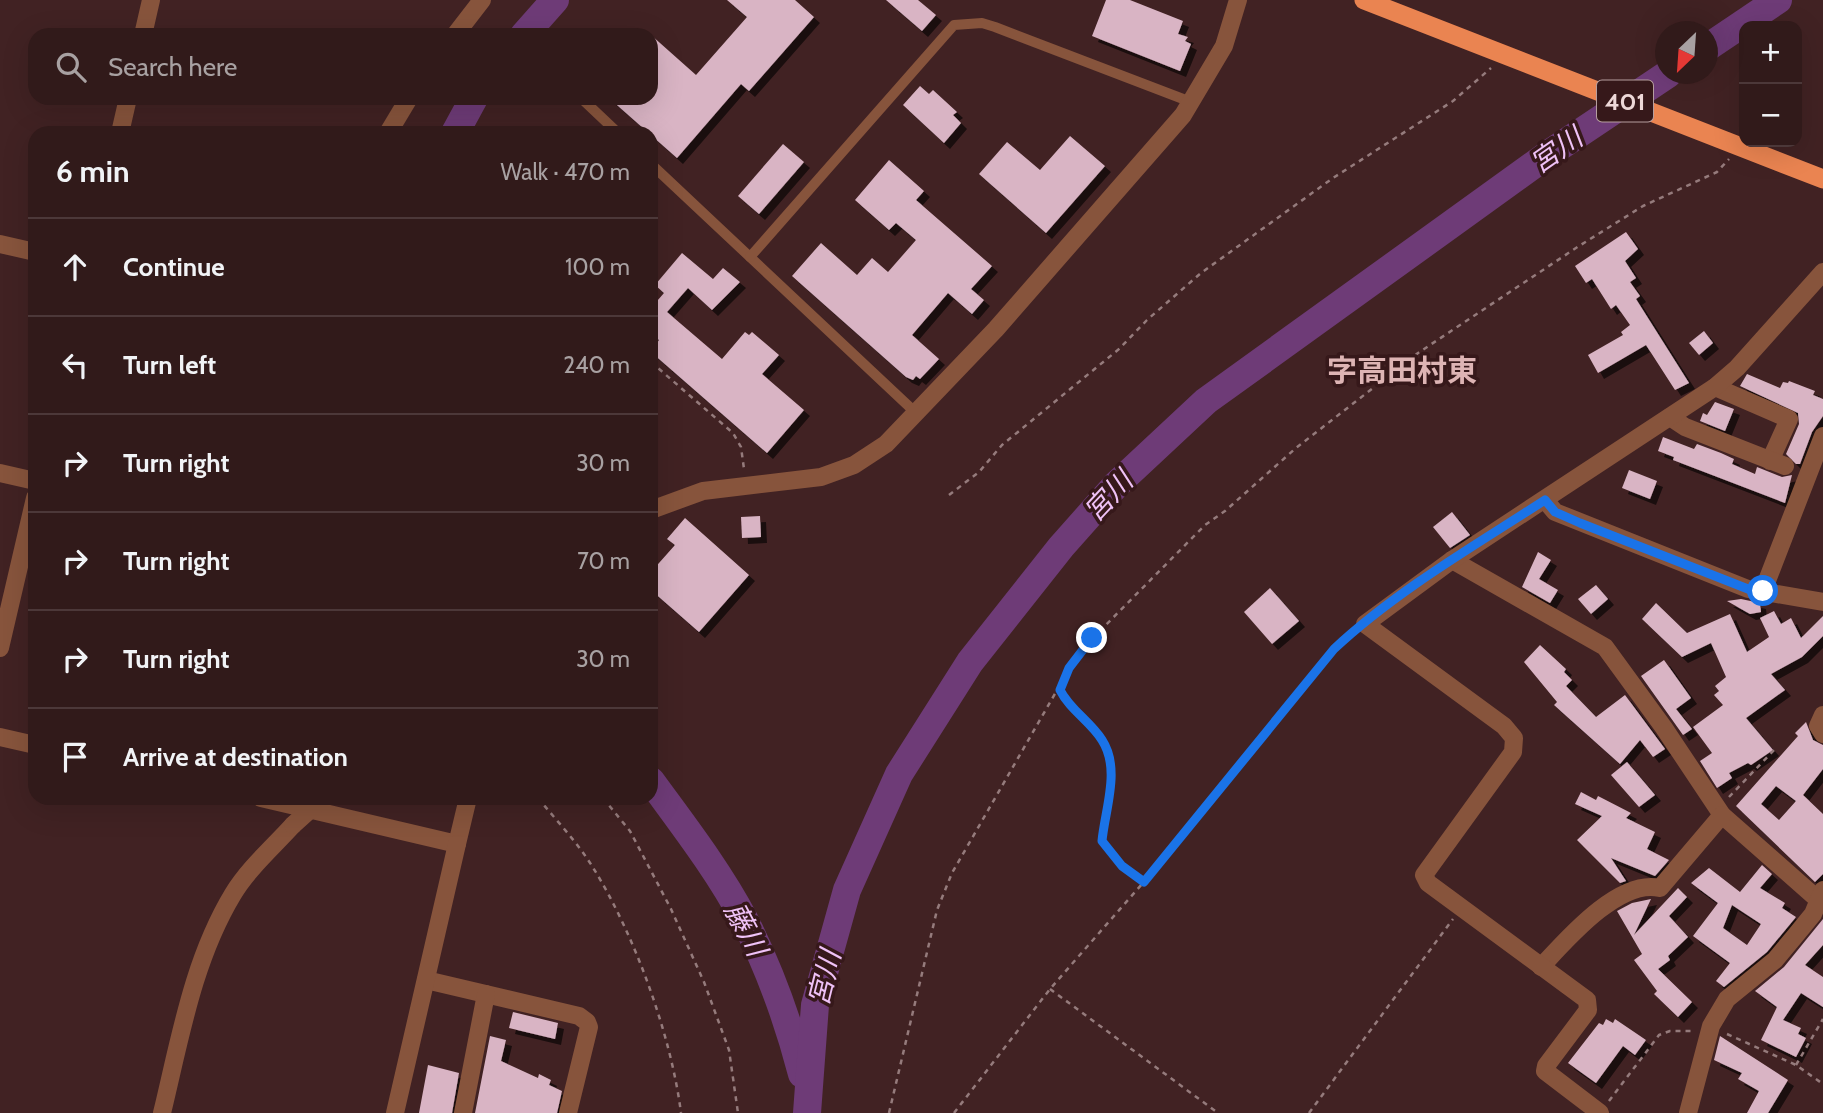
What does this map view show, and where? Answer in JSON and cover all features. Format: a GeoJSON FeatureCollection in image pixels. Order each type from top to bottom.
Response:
{"type":"FeatureCollection","features":[{"type":"Feature","properties":{"kind":"highway","name":"401"},"geometry":{"type":"LineString","coordinates":[[1364,0],[1823,179]]}},
{"type":"Feature","properties":{"kind":"street"},"geometry":{"type":"LineString","coordinates":[[145,28],[151,0]]}},
{"type":"Feature","properties":{"kind":"street"},"geometry":{"type":"LineString","coordinates":[[461,28],[482,0]]}},
{"type":"Feature","properties":{"kind":"street"},"geometry":{"type":"LineString","coordinates":[[658,507],[703,491],[821,477],[854,464],[886,444],[996,329],[1191,102],[1224,46],[1238,0]]}},
{"type":"Feature","properties":{"kind":"street"},"geometry":{"type":"LineString","coordinates":[[122,126],[126,105]]}},
{"type":"Feature","properties":{"kind":"street"},"geometry":{"type":"LineString","coordinates":[[392,126],[405,105]]}},
{"type":"Feature","properties":{"kind":"street"},"geometry":{"type":"LineString","coordinates":[[0,244],[28,250]]}},
{"type":"Feature","properties":{"kind":"street"},"geometry":{"type":"LineString","coordinates":[[1600,1113],[1545,1072],[1546,1066],[1590,1006],[1428,883],[1424,875],[1513,752],[1514,738],[1504,726],[1365,624],[1452,560],[1715,387],[1738,368],[1823,272]]}},
{"type":"Feature","properties":{"kind":"street"},"geometry":{"type":"LineString","coordinates":[[1670,417],[1685,427],[1777,463],[1789,419],[1715,387]]}},
{"type":"Feature","properties":{"kind":"street"},"geometry":{"type":"LineString","coordinates":[[1763,591],[1823,436]]}},
{"type":"Feature","properties":{"kind":"street"},"geometry":{"type":"LineString","coordinates":[[0,473],[28,479]]}},
{"type":"Feature","properties":{"kind":"street"},"geometry":{"type":"LineString","coordinates":[[1545,500],[1555,512],[1735,584],[1823,602]]}},
{"type":"Feature","properties":{"kind":"street"},"geometry":{"type":"LineString","coordinates":[[0,648],[28,528]]}},
{"type":"Feature","properties":{"kind":"street"},"geometry":{"type":"LineString","coordinates":[[1452,560],[1605,647],[1720,812],[1821,898],[1813,914],[1775,960],[1727,999],[1709,1030],[1688,1113]]}},
{"type":"Feature","properties":{"kind":"street"},"geometry":{"type":"LineString","coordinates":[[1823,715],[1818,726],[1823,734]]}},
{"type":"Feature","properties":{"kind":"street"},"geometry":{"type":"LineString","coordinates":[[0,737],[28,743]]}},
{"type":"Feature","properties":{"kind":"street"},"geometry":{"type":"LineString","coordinates":[[291,805],[457,844]]}},
{"type":"Feature","properties":{"kind":"street"},"geometry":{"type":"LineString","coordinates":[[162,1113],[197,971],[212,932],[234,892],[293,825],[315,805]]}},
{"type":"Feature","properties":{"kind":"street"},"geometry":{"type":"LineString","coordinates":[[395,1113],[466,805]]}},
{"type":"Feature","properties":{"kind":"street"},"geometry":{"type":"LineString","coordinates":[[1541,967],[1590,918],[1638,888],[1660,888],[1720,812]]}},
{"type":"Feature","properties":{"kind":"street"},"geometry":{"type":"LineString","coordinates":[[426,980],[579,1016],[587,1022],[589,1027],[568,1113]]}},
{"type":"Feature","properties":{"kind":"street"},"geometry":{"type":"LineString","coordinates":[[463,1113],[486,994]]}},
{"type":"Feature","properties":{"kind":"lane"},"geometry":{"type":"LineString","coordinates":[[750,257],[954,25],[982,23],[1191,102]]}},
{"type":"Feature","properties":{"kind":"lane"},"geometry":{"type":"LineString","coordinates":[[588,105],[611,126]]}},
{"type":"Feature","properties":{"kind":"lane"},"geometry":{"type":"LineString","coordinates":[[658,171],[916,414]]}},
{"type":"Feature","properties":{"kind":"path"},"geometry":{"type":"LineString","coordinates":[[949,495],[979,472],[1002,445],[1119,349],[1147,320],[1201,273],[1333,178],[1453,101],[1513,57]]}},
{"type":"Feature","properties":{"kind":"path"},"geometry":{"type":"LineString","coordinates":[[889,1113],[936,910],[952,873],[1077,654],[1205,524],[1226,511],[1296,448],[1418,354],[1643,206],[1717,172],[1736,144]]}},
{"type":"Feature","properties":{"kind":"path"},"geometry":{"type":"LineString","coordinates":[[658,368],[733,433],[743,457],[745,486]]}},
{"type":"Feature","properties":{"kind":"path"},"geometry":{"type":"LineString","coordinates":[[954,1113],[1050,989],[1144,882],[1334,649],[1365,624]]}},
{"type":"Feature","properties":{"kind":"path"},"geometry":{"type":"LineString","coordinates":[[1061,683],[1060,690],[1067,703],[1092,727],[1109,754],[1112,769],[1102,841],[1122,866],[1144,882]]}},
{"type":"Feature","properties":{"kind":"path"},"geometry":{"type":"LineString","coordinates":[[1720,812],[1775,749]]}},
{"type":"Feature","properties":{"kind":"path"},"geometry":{"type":"LineString","coordinates":[[543,805],[592,867],[641,969],[658,1011],[681,1113]]}},
{"type":"Feature","properties":{"kind":"path"},"geometry":{"type":"LineString","coordinates":[[609,805],[630,831],[671,909],[704,982],[729,1050],[738,1113]]}},
{"type":"Feature","properties":{"kind":"path"},"geometry":{"type":"LineString","coordinates":[[1309,1113],[1461,908]]}},
{"type":"Feature","properties":{"kind":"path"},"geometry":{"type":"LineString","coordinates":[[1050,989],[1218,1113]]}},
{"type":"Feature","properties":{"kind":"path"},"geometry":{"type":"LineString","coordinates":[[1796,1065],[1823,1019]]}},
{"type":"Feature","properties":{"kind":"path"},"geometry":{"type":"LineString","coordinates":[[1600,1113],[1663,1033],[1684,1030],[1709,1030],[1796,1065],[1823,1084]]}},
{"type":"Feature","properties":{"kind":"building"},"geometry":{"type":"Polygon","coordinates":[[[727,0],[795,0],[814,17],[749,91],[741,84],[677,158],[658,141],[658,126],[641,126],[617,105],[658,105],[658,41],[696,75],[747,17],[727,0]]]}},
{"type":"Feature","properties":{"kind":"building"},"geometry":{"type":"Polygon","coordinates":[[[886,0],[918,0],[936,15],[922,31],[886,0]]]}},
{"type":"Feature","properties":{"kind":"building"},"geometry":{"type":"Polygon","coordinates":[[[1106,0],[1130,0],[1183,21],[1178,34],[1188,37],[1185,41],[1191,44],[1180,71],[1092,36],[1106,0]]]}},
{"type":"Feature","properties":{"kind":"building"},"geometry":{"type":"Polygon","coordinates":[[[920,86],[929,94],[933,90],[957,112],[953,115],[961,123],[944,143],[903,105],[920,86]]]}},
{"type":"Feature","properties":{"kind":"building"},"geometry":{"type":"Polygon","coordinates":[[[1070,136],[1105,166],[1046,233],[979,174],[1007,142],[1040,170],[1070,136]]]}},
{"type":"Feature","properties":{"kind":"building"},"geometry":{"type":"Polygon","coordinates":[[[783,144],[804,162],[759,214],[738,196],[783,144]]]}},
{"type":"Feature","properties":{"kind":"building"},"geometry":{"type":"Polygon","coordinates":[[[889,160],[924,191],[916,200],[992,266],[971,289],[984,300],[972,314],[948,293],[912,335],[939,359],[920,379],[916,376],[913,380],[906,377],[792,276],[821,243],[857,275],[872,258],[888,272],[916,240],[896,223],[889,230],[855,200],[889,160]]]}},
{"type":"Feature","properties":{"kind":"building"},"geometry":{"type":"Polygon","coordinates":[[[1626,232],[1638,249],[1625,261],[1636,278],[1630,282],[1640,296],[1636,299],[1689,383],[1675,390],[1646,345],[1598,373],[1588,355],[1623,335],[1621,332],[1630,325],[1616,305],[1611,309],[1592,279],[1586,283],[1575,266],[1626,232]]]}},
{"type":"Feature","properties":{"kind":"building"},"geometry":{"type":"Polygon","coordinates":[[[682,253],[713,279],[723,268],[740,282],[712,310],[688,288],[667,312],[722,359],[745,332],[749,335],[752,332],[779,355],[762,374],[804,410],[767,453],[658,358],[658,300],[664,293],[658,288],[658,281],[682,253]]]}},
{"type":"Feature","properties":{"kind":"building"},"geometry":{"type":"Polygon","coordinates":[[[1704,331],[1713,343],[1699,355],[1689,343],[1704,331]]]}},
{"type":"Feature","properties":{"kind":"building"},"geometry":{"type":"Polygon","coordinates":[[[1747,374],[1780,388],[1783,382],[1789,381],[1815,391],[1813,395],[1823,399],[1823,416],[1812,432],[1800,464],[1796,464],[1786,454],[1799,424],[1798,413],[1740,386],[1747,374]]]}},
{"type":"Feature","properties":{"kind":"building"},"geometry":{"type":"Polygon","coordinates":[[[1715,402],[1734,409],[1725,431],[1700,421],[1703,413],[1707,415],[1715,402]]]}},
{"type":"Feature","properties":{"kind":"building"},"geometry":{"type":"Polygon","coordinates":[[[1663,437],[1694,449],[1697,444],[1721,453],[1734,459],[1732,464],[1755,474],[1757,467],[1782,477],[1792,475],[1785,503],[1673,460],[1674,457],[1658,451],[1663,437]]]}},
{"type":"Feature","properties":{"kind":"building"},"geometry":{"type":"Polygon","coordinates":[[[1629,470],[1657,481],[1650,499],[1622,488],[1629,470]]]}},
{"type":"Feature","properties":{"kind":"building"},"geometry":{"type":"Polygon","coordinates":[[[1452,512],[1470,535],[1450,548],[1433,527],[1452,512]]]}},
{"type":"Feature","properties":{"kind":"building"},"geometry":{"type":"Polygon","coordinates":[[[760,516],[761,537],[742,538],[741,517],[760,516]]]}},
{"type":"Feature","properties":{"kind":"building"},"geometry":{"type":"Polygon","coordinates":[[[685,518],[749,575],[699,632],[658,596],[658,564],[675,545],[667,539],[685,518]]]}},
{"type":"Feature","properties":{"kind":"building"},"geometry":{"type":"Polygon","coordinates":[[[1538,552],[1551,560],[1539,579],[1558,590],[1550,603],[1522,587],[1538,552]]]}},
{"type":"Feature","properties":{"kind":"building"},"geometry":{"type":"Polygon","coordinates":[[[1596,585],[1608,599],[1591,614],[1578,599],[1596,585]]]}},
{"type":"Feature","properties":{"kind":"building"},"geometry":{"type":"Polygon","coordinates":[[[1270,588],[1299,621],[1272,644],[1244,612],[1270,588]]]}},
{"type":"Feature","properties":{"kind":"building"},"geometry":{"type":"Polygon","coordinates":[[[1741,599],[1760,603],[1761,612],[1750,614],[1727,601],[1741,599]]]}},
{"type":"Feature","properties":{"kind":"building"},"geometry":{"type":"Polygon","coordinates":[[[1656,603],[1687,633],[1730,614],[1747,652],[1769,637],[1760,618],[1774,611],[1781,624],[1791,618],[1801,638],[1823,616],[1823,636],[1802,657],[1771,674],[1785,690],[1746,718],[1773,750],[1751,765],[1748,763],[1729,773],[1732,778],[1717,788],[1700,761],[1712,753],[1693,727],[1723,705],[1714,695],[1719,691],[1715,686],[1726,677],[1711,643],[1682,657],[1642,619],[1656,603]]]}},
{"type":"Feature","properties":{"kind":"building"},"geometry":{"type":"Polygon","coordinates":[[[1540,645],[1566,669],[1564,672],[1572,680],[1566,686],[1596,717],[1625,695],[1665,749],[1653,757],[1640,740],[1620,764],[1554,705],[1557,702],[1524,662],[1540,645]]]}},
{"type":"Feature","properties":{"kind":"building"},"geometry":{"type":"Polygon","coordinates":[[[1664,660],[1691,698],[1676,709],[1692,729],[1683,735],[1641,676],[1664,660]]]}},
{"type":"Feature","properties":{"kind":"building"},"geometry":{"type":"Polygon","coordinates":[[[1806,722],[1813,740],[1823,745],[1823,769],[1803,795],[1823,814],[1823,874],[1815,882],[1736,806],[1798,736],[1795,733],[1806,722]],[[1776,786],[1761,804],[1779,820],[1796,801],[1776,786]]]}},
{"type":"Feature","properties":{"kind":"building"},"geometry":{"type":"Polygon","coordinates":[[[1627,762],[1655,795],[1639,807],[1611,775],[1627,762]]]}},
{"type":"Feature","properties":{"kind":"building"},"geometry":{"type":"Polygon","coordinates":[[[1581,792],[1596,800],[1598,796],[1631,813],[1626,818],[1655,832],[1647,849],[1669,860],[1655,876],[1611,858],[1626,881],[1620,883],[1577,840],[1602,816],[1575,804],[1581,792]]]}},
{"type":"Feature","properties":{"kind":"building"},"geometry":{"type":"Polygon","coordinates":[[[1762,865],[1772,874],[1760,888],[1785,903],[1782,908],[1796,917],[1767,952],[1724,987],[1716,981],[1730,963],[1693,936],[1718,903],[1691,883],[1709,868],[1740,892],[1762,865]],[[1732,905],[1723,928],[1747,945],[1761,924],[1732,905]]]}},
{"type":"Feature","properties":{"kind":"building"},"geometry":{"type":"Polygon","coordinates":[[[1678,888],[1687,897],[1669,916],[1688,937],[1668,956],[1670,960],[1658,969],[1692,1002],[1678,1017],[1654,994],[1657,991],[1634,960],[1642,954],[1617,911],[1632,903],[1651,899],[1634,935],[1678,888]]]}},
{"type":"Feature","properties":{"kind":"building"},"geometry":{"type":"Polygon","coordinates":[[[1823,919],[1823,945],[1805,965],[1823,977],[1823,1007],[1801,993],[1783,1020],[1801,1028],[1798,1034],[1806,1038],[1796,1057],[1761,1040],[1777,1007],[1755,991],[1784,967],[1823,919]]]}},
{"type":"Feature","properties":{"kind":"building"},"geometry":{"type":"Polygon","coordinates":[[[513,1012],[558,1023],[555,1039],[509,1028],[513,1012]]]}},
{"type":"Feature","properties":{"kind":"building"},"geometry":{"type":"Polygon","coordinates":[[[1606,1019],[1613,1023],[1615,1019],[1646,1040],[1635,1055],[1623,1046],[1596,1083],[1568,1063],[1599,1023],[1603,1025],[1606,1019]]]}},
{"type":"Feature","properties":{"kind":"building"},"geometry":{"type":"Polygon","coordinates":[[[490,1036],[506,1040],[501,1061],[538,1078],[539,1074],[551,1080],[549,1085],[562,1091],[557,1113],[475,1113],[490,1036]]]}},
{"type":"Feature","properties":{"kind":"building"},"geometry":{"type":"Polygon","coordinates":[[[1720,1036],[1788,1080],[1768,1113],[1747,1113],[1759,1091],[1738,1079],[1742,1073],[1714,1060],[1720,1036]]]}},
{"type":"Feature","properties":{"kind":"building"},"geometry":{"type":"Polygon","coordinates":[[[428,1065],[459,1073],[452,1113],[419,1113],[428,1065]]]}},
{"type":"Feature","properties":{"kind":"waterway","name":"藤川"},"geometry":{"type":"LineString","coordinates":[[530,28],[555,0]]}},
{"type":"Feature","properties":{"kind":"waterway","name":"宮川"},"geometry":{"type":"LineString","coordinates":[[1718,40],[1778,0]]}},
{"type":"Feature","properties":{"kind":"waterway","name":"宮川"},"geometry":{"type":"LineString","coordinates":[[807,1113],[815,1005],[847,890],[899,774],[970,662],[1061,547],[1116,485],[1206,401],[1550,153],[1655,83]]}},
{"type":"Feature","properties":{"kind":"waterway","name":"藤川"},"geometry":{"type":"LineString","coordinates":[[459,126],[470,105]]}},
{"type":"Feature","properties":{"kind":"waterway","name":"藤川"},"geometry":{"type":"LineString","coordinates":[[658,790],[712,865],[744,919],[777,995],[802,1074]]}},
{"type":"Feature","properties":{"kind":"district","name":"字高田村東"},"geometry":{"type":"Point","coordinates":[1402,370]}},
{"type":"Feature","properties":{"kind":"route"},"geometry":{"type":"LineString","coordinates":[[1092,638],[1077,654],[1060,690],[1067,703],[1102,740],[1109,754],[1112,769],[1102,841],[1108,852],[1122,866],[1144,882],[1334,649],[1354,631],[1452,560],[1545,500],[1555,512],[1580,523],[1748,589],[1763,591]]}}]}
